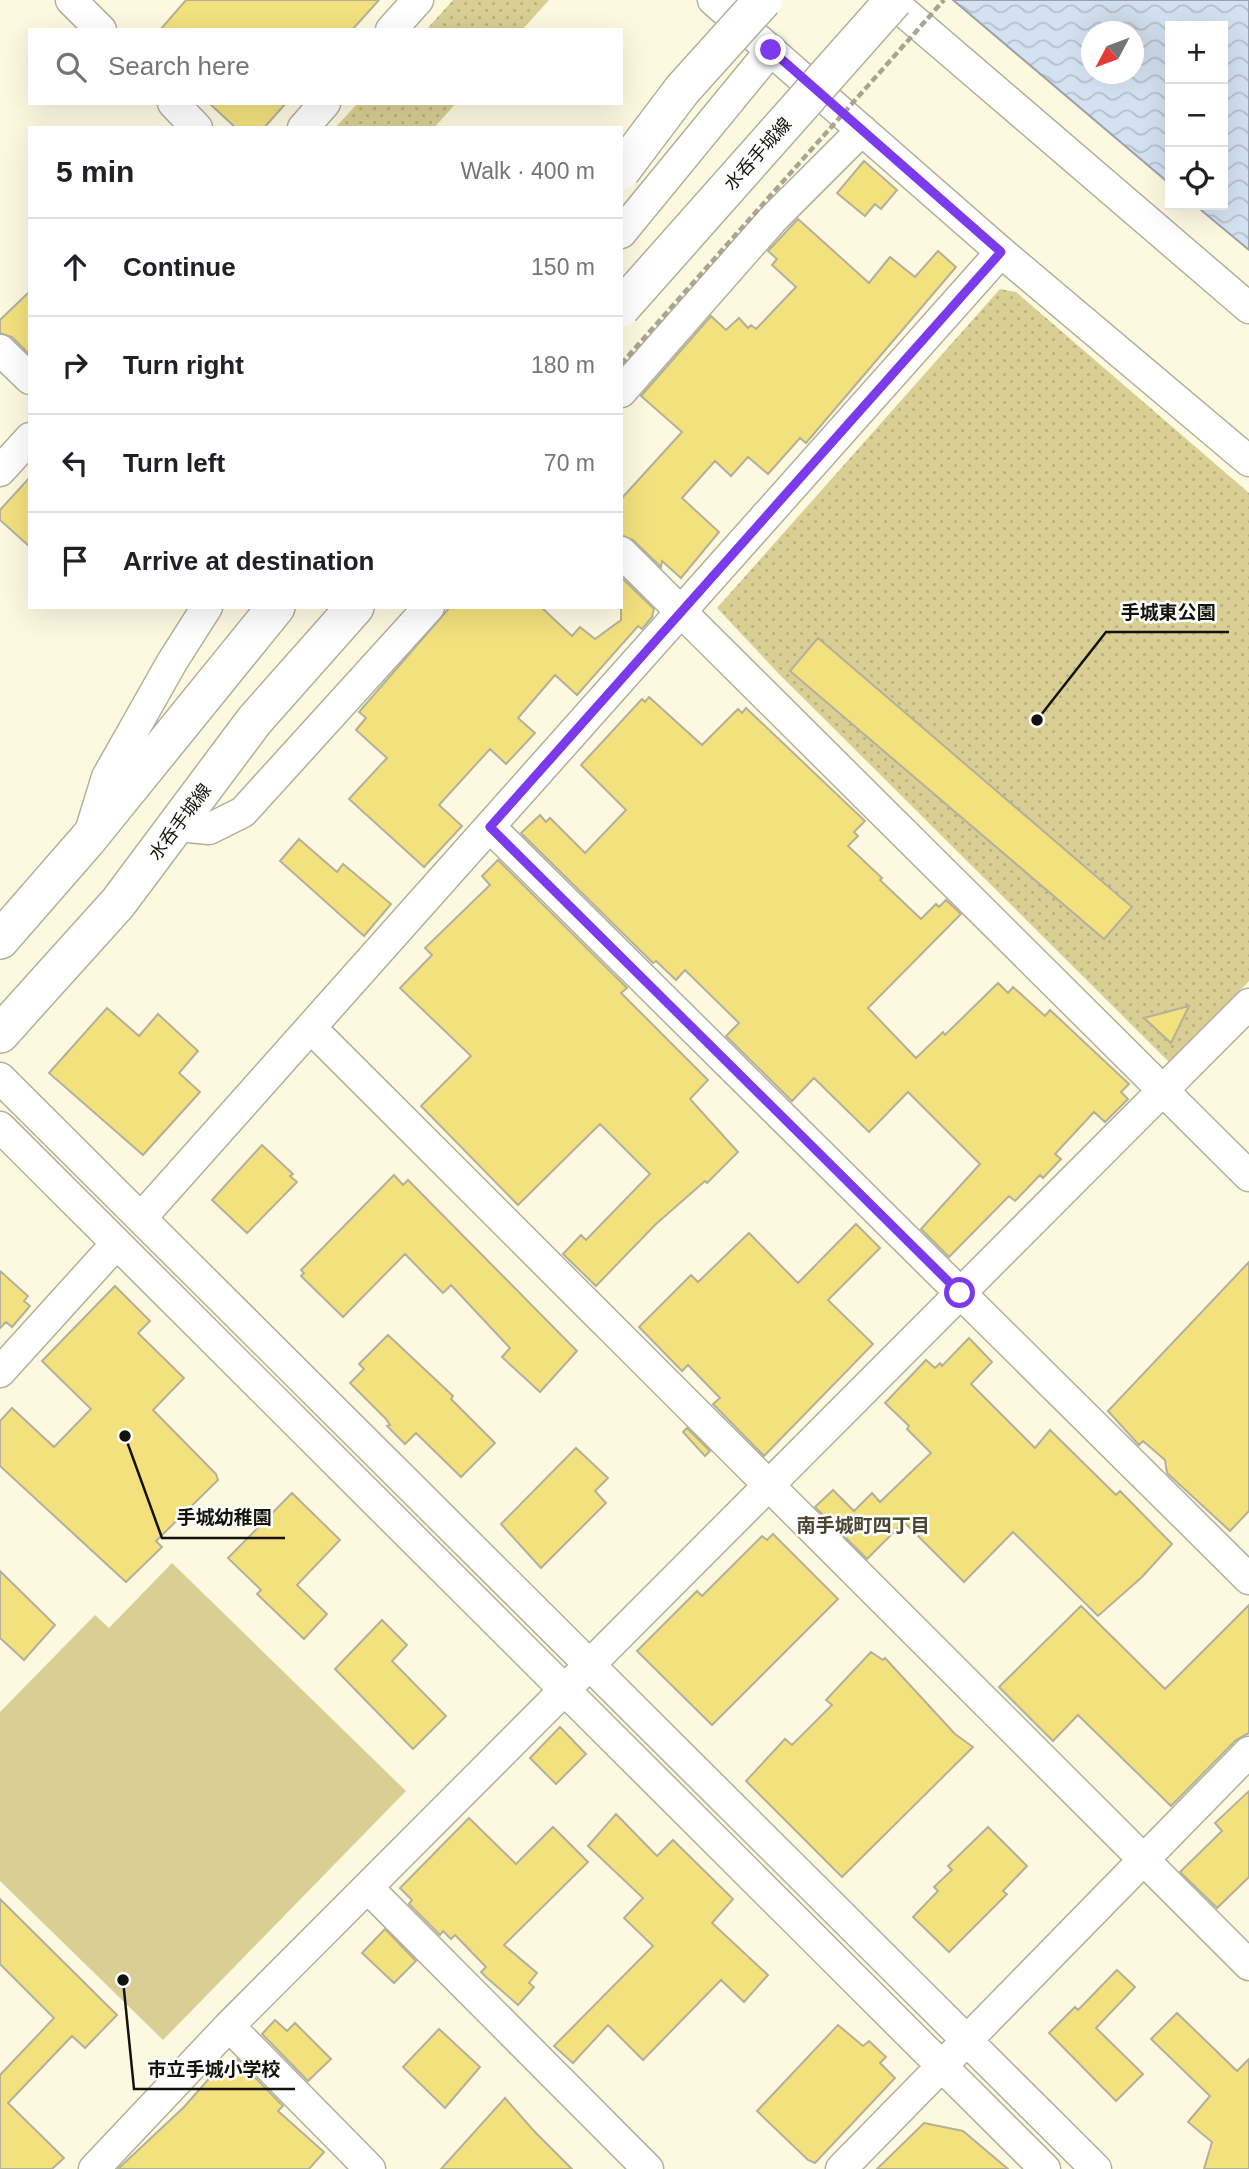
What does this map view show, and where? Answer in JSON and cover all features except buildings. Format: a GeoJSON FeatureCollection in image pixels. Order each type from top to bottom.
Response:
{"type":"FeatureCollection","features":[{"type":"Feature","properties":{"kind":"main road"},"geometry":{"type":"LineString","coordinates":[[623,168],[682,90],[762,0]]}},
{"type":"Feature","properties":{"kind":"main road","name":"水呑手城線"},"geometry":{"type":"LineString","coordinates":[[623,306],[892,0]]}},
{"type":"Feature","properties":{"kind":"main road"},"geometry":{"type":"LineString","coordinates":[[0,940],[88,839],[274,609]]}},
{"type":"Feature","properties":{"kind":"main road","name":"水呑手城線"},"geometry":{"type":"LineString","coordinates":[[0,1034],[118,903],[254,721],[353,609]]}},
{"type":"Feature","properties":{"kind":"street"},"geometry":{"type":"LineString","coordinates":[[71,0],[99,28]]}},
{"type":"Feature","properties":{"kind":"street"},"geometry":{"type":"LineString","coordinates":[[393,28],[418,0]]}},
{"type":"Feature","properties":{"kind":"street"},"geometry":{"type":"LineString","coordinates":[[713,0],[1001,252],[1249,461]]}},
{"type":"Feature","properties":{"kind":"street"},"geometry":{"type":"LineString","coordinates":[[892,0],[1249,309]]}},
{"type":"Feature","properties":{"kind":"street"},"geometry":{"type":"LineString","coordinates":[[623,231],[771,50]]}},
{"type":"Feature","properties":{"kind":"street"},"geometry":{"type":"LineString","coordinates":[[175,105],[195,126]]}},
{"type":"Feature","properties":{"kind":"street"},"geometry":{"type":"LineString","coordinates":[[305,126],[323,105]]}},
{"type":"Feature","properties":{"kind":"street"},"geometry":{"type":"LineString","coordinates":[[623,390],[772,220],[862,130]]}},
{"type":"Feature","properties":{"kind":"street"},"geometry":{"type":"LineString","coordinates":[[141,1218],[1001,252]]}},
{"type":"Feature","properties":{"kind":"street"},"geometry":{"type":"LineString","coordinates":[[0,350],[28,377]]}},
{"type":"Feature","properties":{"kind":"street"},"geometry":{"type":"LineString","coordinates":[[0,471],[28,440]]}},
{"type":"Feature","properties":{"kind":"street"},"geometry":{"type":"LineString","coordinates":[[623,554],[1249,1176]]}},
{"type":"Feature","properties":{"kind":"street"},"geometry":{"type":"LineString","coordinates":[[88,839],[107,777],[172,662],[206,609]]}},
{"type":"Feature","properties":{"kind":"street"},"geometry":{"type":"LineString","coordinates":[[178,826],[209,829],[243,812],[427,609]]}},
{"type":"Feature","properties":{"kind":"street"},"geometry":{"type":"LineString","coordinates":[[490,827],[1249,1579]]}},
{"type":"Feature","properties":{"kind":"street"},"geometry":{"type":"LineString","coordinates":[[94,2169],[229,2026],[1249,1004]]}},
{"type":"Feature","properties":{"kind":"street"},"geometry":{"type":"LineString","coordinates":[[311,1028],[1249,1965]]}},
{"type":"Feature","properties":{"kind":"street"},"geometry":{"type":"LineString","coordinates":[[0,1078],[1096,2169]]}},
{"type":"Feature","properties":{"kind":"street"},"geometry":{"type":"LineString","coordinates":[[0,1127],[1045,2169]]}},
{"type":"Feature","properties":{"kind":"street"},"geometry":{"type":"LineString","coordinates":[[0,1372],[116,1244]]}},
{"type":"Feature","properties":{"kind":"street"},"geometry":{"type":"LineString","coordinates":[[841,2169],[1249,1752]]}},
{"type":"Feature","properties":{"kind":"street"},"geometry":{"type":"LineString","coordinates":[[368,1888],[648,2169]]}},
{"type":"Feature","properties":{"kind":"street"},"geometry":{"type":"LineString","coordinates":[[229,2026],[370,2169]]}},
{"type":"Feature","properties":{"kind":"path"},"geometry":{"type":"LineString","coordinates":[[623,362],[944,0]]}},
{"type":"Feature","properties":{"kind":"shaded area"},"geometry":{"type":"Polygon","coordinates":[[[453,0],[549,0],[524,28],[428,28],[453,0]]]}},
{"type":"Feature","properties":{"kind":"shaded area"},"geometry":{"type":"Polygon","coordinates":[[[356,105],[454,105],[436,126],[337,126],[356,105]]]}},
{"type":"Feature","properties":{"kind":"shaded area"},"geometry":{"type":"Polygon","coordinates":[[[1000,289],[1016,292],[1249,493],[1249,981],[1171,1064],[779,674],[717,608],[1000,289]]]}},
{"type":"Feature","properties":{"kind":"shaded area"},"geometry":{"type":"Polygon","coordinates":[[[172,1563],[406,1791],[163,2040],[0,1881],[0,1712],[95,1615],[109,1628],[172,1563]]]}},
{"type":"Feature","properties":{"kind":"water"},"geometry":{"type":"Polygon","coordinates":[[[953,0],[1249,0],[1249,250],[1201,210],[1228,210],[1228,21],[1165,21],[1165,180],[953,0]]]}},
{"type":"Feature","properties":{"kind":"place","name":"手城東公園"},"geometry":{"type":"Point","coordinates":[1037,720]}},
{"type":"Feature","properties":{"kind":"place","name":"手城幼稚園"},"geometry":{"type":"Point","coordinates":[125,1436]}},
{"type":"Feature","properties":{"kind":"place","name":"市立手城小学校"},"geometry":{"type":"Point","coordinates":[123,1980]}},
{"type":"Feature","properties":{"kind":"district","name":"南手城町四丁目"},"geometry":{"type":"Point","coordinates":[863,1525]}},
{"type":"Feature","properties":{"kind":"route"},"geometry":{"type":"LineString","coordinates":[[771,50],[1001,252],[490,827],[960,1293]]}}]}
